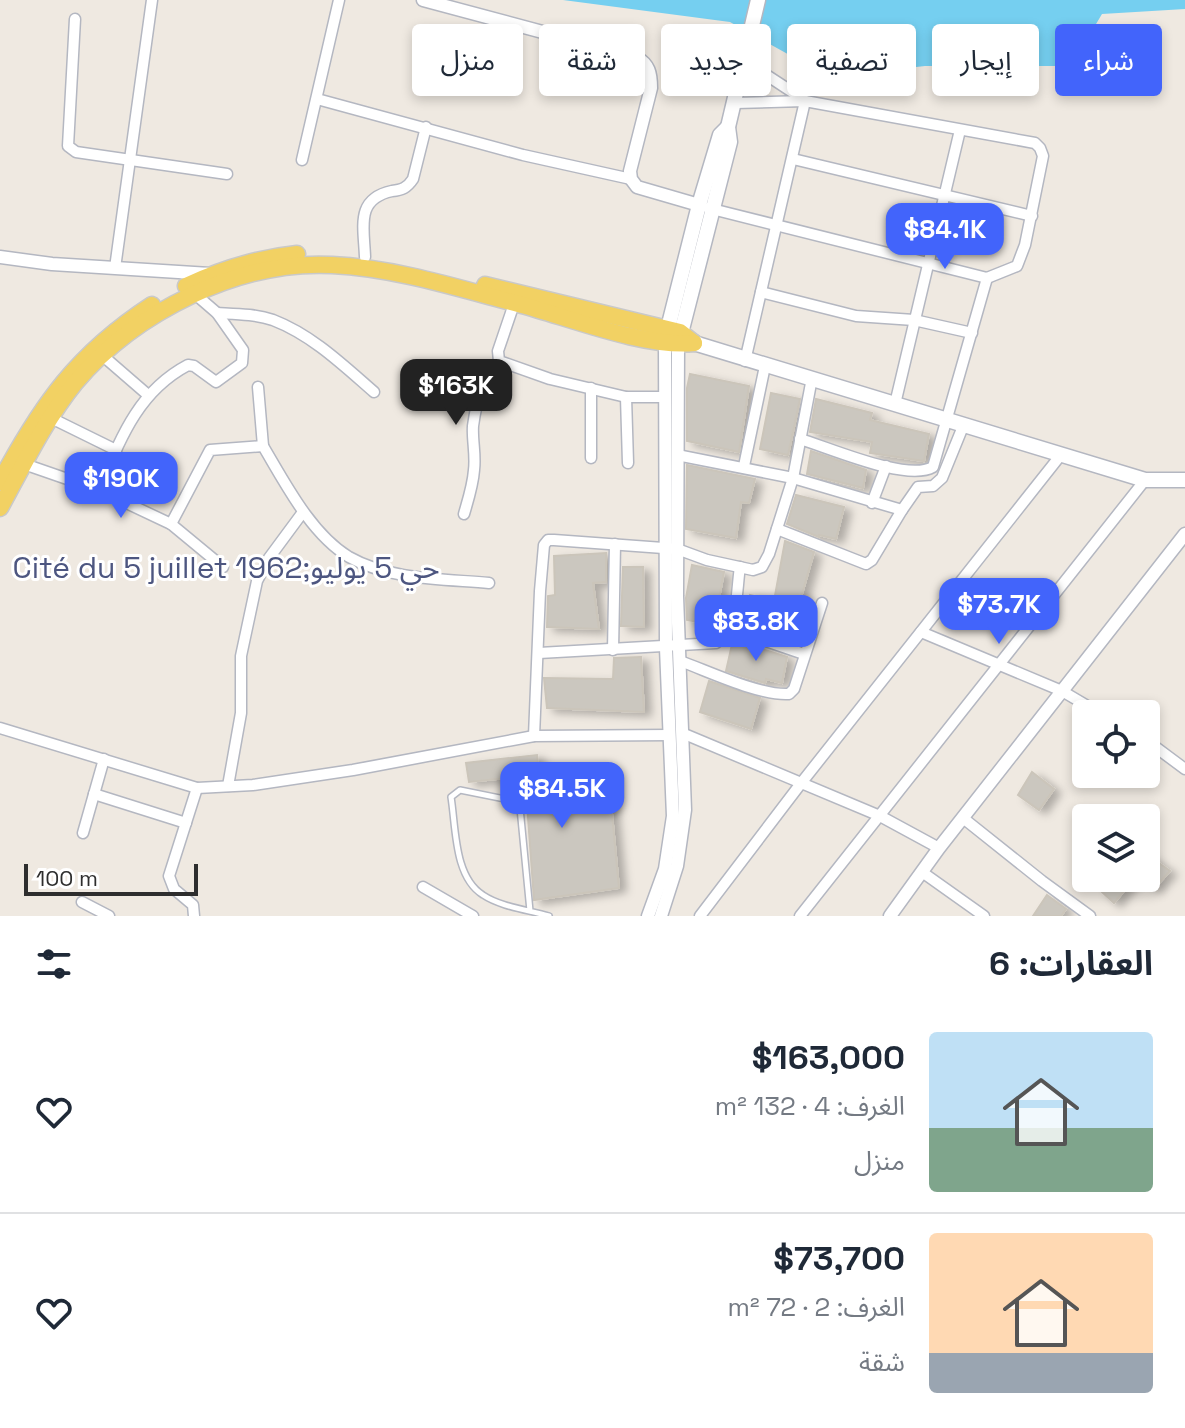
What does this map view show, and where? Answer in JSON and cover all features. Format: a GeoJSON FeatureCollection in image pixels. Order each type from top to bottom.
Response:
{"type":"FeatureCollection","features":[{"type":"Feature","properties":{"kind":"main road"},"geometry":{"type":"LineString","coordinates":[[753,24],[758,0]]}},
{"type":"Feature","properties":{"kind":"main road"},"geometry":{"type":"LineString","coordinates":[[677,338],[720,135],[728,127],[737,96]]}},
{"type":"Feature","properties":{"kind":"main road"},"geometry":{"type":"LineString","coordinates":[[0,482],[47,400],[98,344],[155,303],[212,274],[273,256],[307,254],[365,257],[677,338],[1145,480],[1185,480]]}},
{"type":"Feature","properties":{"kind":"main road"},"geometry":{"type":"LineString","coordinates":[[0,508],[51,418],[78,380],[103,356],[160,313],[241,275],[300,264],[333,265],[516,298]]}},
{"type":"Feature","properties":{"kind":"street"},"geometry":{"type":"LineString","coordinates":[[115,268],[152,0]]}},
{"type":"Feature","properties":{"kind":"street"},"geometry":{"type":"LineString","coordinates":[[302,160],[339,0]]}},
{"type":"Feature","properties":{"kind":"street"},"geometry":{"type":"LineString","coordinates":[[423,0],[645,62],[651,76],[651,88],[631,162],[631,179],[637,187],[987,278],[1017,266],[1021,259],[1043,156],[1035,143],[805,101],[735,103]]}},
{"type":"Feature","properties":{"kind":"street"},"geometry":{"type":"LineString","coordinates":[[75,19],[68,146],[76,152],[227,174]]}},
{"type":"Feature","properties":{"kind":"street"},"geometry":{"type":"LineString","coordinates":[[771,78],[805,101]]}},
{"type":"Feature","properties":{"kind":"street"},"geometry":{"type":"LineString","coordinates":[[317,99],[523,155],[631,179]]}},
{"type":"Feature","properties":{"kind":"street"},"geometry":{"type":"LineString","coordinates":[[745,361],[805,101]]}},
{"type":"Feature","properties":{"kind":"street"},"geometry":{"type":"LineString","coordinates":[[365,257],[366,207],[373,197],[408,187],[413,179],[426,127]]}},
{"type":"Feature","properties":{"kind":"street"},"geometry":{"type":"LineString","coordinates":[[895,404],[960,130]]}},
{"type":"Feature","properties":{"kind":"street"},"geometry":{"type":"LineString","coordinates":[[793,159],[1032,216]]}},
{"type":"Feature","properties":{"kind":"street"},"geometry":{"type":"LineString","coordinates":[[0,257],[115,268],[241,275]]}},
{"type":"Feature","properties":{"kind":"street"},"geometry":{"type":"LineString","coordinates":[[800,439],[886,466],[925,471],[933,467],[987,278]]}},
{"type":"Feature","properties":{"kind":"street"},"geometry":{"type":"LineString","coordinates":[[761,292],[856,316],[914,320],[972,333]]}},
{"type":"Feature","properties":{"kind":"street"},"geometry":{"type":"LineString","coordinates":[[99,490],[131,418],[159,384],[188,365],[216,382],[242,363],[243,350],[217,313],[195,294]]}},
{"type":"Feature","properties":{"kind":"street"},"geometry":{"type":"LineString","coordinates":[[464,514],[474,474],[476,453],[473,428],[476,415],[490,371],[499,361],[498,351],[516,298]]}},
{"type":"Feature","properties":{"kind":"street"},"geometry":{"type":"LineString","coordinates":[[217,313],[272,320],[307,338],[334,357],[374,392]]}},
{"type":"Feature","properties":{"kind":"street"},"geometry":{"type":"LineString","coordinates":[[648,916],[665,869],[673,816],[676,706],[665,397],[677,338]]}},
{"type":"Feature","properties":{"kind":"street"},"geometry":{"type":"LineString","coordinates":[[671,548],[677,455],[677,338]]}},
{"type":"Feature","properties":{"kind":"street"},"geometry":{"type":"LineString","coordinates":[[103,356],[148,395]]}},
{"type":"Feature","properties":{"kind":"street"},"geometry":{"type":"LineString","coordinates":[[499,361],[550,379],[626,397],[665,397]]}},
{"type":"Feature","properties":{"kind":"street"},"geometry":{"type":"LineString","coordinates":[[744,466],[765,366]]}},
{"type":"Feature","properties":{"kind":"street"},"geometry":{"type":"LineString","coordinates":[[534,736],[544,545],[548,540],[554,540],[671,548],[753,570],[762,567],[793,478],[812,378]]}},
{"type":"Feature","properties":{"kind":"street"},"geometry":{"type":"LineString","coordinates":[[258,387],[263,446],[303,512],[343,552],[381,569],[489,583]]}},
{"type":"Feature","properties":{"kind":"street"},"geometry":{"type":"LineString","coordinates":[[591,388],[591,458]]}},
{"type":"Feature","properties":{"kind":"street"},"geometry":{"type":"LineString","coordinates":[[626,397],[628,463]]}},
{"type":"Feature","properties":{"kind":"street"},"geometry":{"type":"LineString","coordinates":[[51,418],[116,450]]}},
{"type":"Feature","properties":{"kind":"street"},"geometry":{"type":"LineString","coordinates":[[777,529],[866,564],[872,560],[918,487],[933,486],[942,478],[964,424]]}},
{"type":"Feature","properties":{"kind":"street"},"geometry":{"type":"LineString","coordinates":[[171,524],[210,450],[263,446]]}},
{"type":"Feature","properties":{"kind":"street"},"geometry":{"type":"LineString","coordinates":[[677,455],[744,466],[902,510]]}},
{"type":"Feature","properties":{"kind":"street"},"geometry":{"type":"LineString","coordinates":[[700,916],[1060,456]]}},
{"type":"Feature","properties":{"kind":"street"},"geometry":{"type":"LineString","coordinates":[[24,464],[99,490],[171,524],[223,567]]}},
{"type":"Feature","properties":{"kind":"street"},"geometry":{"type":"LineString","coordinates":[[872,503],[886,466]]}},
{"type":"Feature","properties":{"kind":"street"},"geometry":{"type":"LineString","coordinates":[[800,916],[1145,480]]}},
{"type":"Feature","properties":{"kind":"street"},"geometry":{"type":"LineString","coordinates":[[228,786],[241,713],[241,656],[247,617],[257,581],[269,558],[303,512]]}},
{"type":"Feature","properties":{"kind":"street"},"geometry":{"type":"LineString","coordinates":[[890,916],[939,848],[1185,534]]}},
{"type":"Feature","properties":{"kind":"street"},"geometry":{"type":"LineString","coordinates":[[613,650],[615,544]]}},
{"type":"Feature","properties":{"kind":"street"},"geometry":{"type":"LineString","coordinates":[[539,653],[716,643],[731,629],[740,567]]}},
{"type":"Feature","properties":{"kind":"street"},"geometry":{"type":"LineString","coordinates":[[680,661],[779,695],[789,694],[794,689],[822,603]]}},
{"type":"Feature","properties":{"kind":"street"},"geometry":{"type":"LineString","coordinates":[[731,629],[804,654]]}},
{"type":"Feature","properties":{"kind":"street"},"geometry":{"type":"LineString","coordinates":[[921,632],[1077,700]]}},
{"type":"Feature","properties":{"kind":"street"},"geometry":{"type":"LineString","coordinates":[[673,647],[680,661],[676,706]]}},
{"type":"Feature","properties":{"kind":"street"},"geometry":{"type":"LineString","coordinates":[[0,728],[197,788],[253,785],[353,770],[534,736],[676,734],[802,782],[880,816],[939,848]]}},
{"type":"Feature","properties":{"kind":"street"},"geometry":{"type":"LineString","coordinates":[[661,916],[683,838],[685,781],[676,734]]}},
{"type":"Feature","properties":{"kind":"street"},"geometry":{"type":"LineString","coordinates":[[1160,750],[1185,769]]}},
{"type":"Feature","properties":{"kind":"street"},"geometry":{"type":"LineString","coordinates":[[83,833],[104,759]]}},
{"type":"Feature","properties":{"kind":"street"},"geometry":{"type":"LineString","coordinates":[[194,916],[193,905],[174,889],[169,876],[197,788]]}},
{"type":"Feature","properties":{"kind":"street"},"geometry":{"type":"LineString","coordinates":[[94,794],[186,823]]}},
{"type":"Feature","properties":{"kind":"street"},"geometry":{"type":"LineString","coordinates":[[963,818],[1090,916]]}},
{"type":"Feature","properties":{"kind":"street"},"geometry":{"type":"LineString","coordinates":[[922,872],[984,916]]}},
{"type":"Feature","properties":{"kind":"street"},"geometry":{"type":"LineString","coordinates":[[423,887],[473,916]]}},
{"type":"Feature","properties":{"kind":"street"},"geometry":{"type":"LineString","coordinates":[[82,902],[109,916]]}},
{"type":"Feature","properties":{"kind":"lane"},"geometry":{"type":"LineString","coordinates":[[530,911],[517,802],[460,790],[455,792],[451,797],[463,872],[470,886],[486,897],[530,911],[549,916]]}},
{"type":"Feature","properties":{"kind":"water"},"geometry":{"type":"Polygon","coordinates":[[[563,0],[1185,0],[1185,9],[1102,14],[1096,24],[1055,24],[1055,66],[1039,66],[1039,24],[932,24],[932,66],[916,67],[916,24],[787,24],[787,54],[771,45],[771,24],[730,22],[563,0]]]}},
{"type":"Feature","properties":{"kind":"building"},"geometry":{"type":"Polygon","coordinates":[[[690,374],[749,386],[739,452],[687,441],[690,374]]]}},
{"type":"Feature","properties":{"kind":"building"},"geometry":{"type":"Polygon","coordinates":[[[771,393],[800,399],[788,455],[760,449],[771,393]]]}},
{"type":"Feature","properties":{"kind":"building"},"geometry":{"type":"Polygon","coordinates":[[[816,399],[872,413],[870,420],[929,434],[924,461],[870,453],[872,442],[810,432],[816,399]]]}},
{"type":"Feature","properties":{"kind":"building"},"geometry":{"type":"Polygon","coordinates":[[[811,451],[866,470],[863,488],[807,474],[811,451]]]}},
{"type":"Feature","properties":{"kind":"building"},"geometry":{"type":"Polygon","coordinates":[[[687,465],[755,479],[749,503],[741,502],[736,538],[686,529],[687,465]]]}},
{"type":"Feature","properties":{"kind":"building"},"geometry":{"type":"Polygon","coordinates":[[[796,495],[844,507],[836,539],[819,537],[787,524],[796,495]]]}},
{"type":"Feature","properties":{"kind":"building"},"geometry":{"type":"Polygon","coordinates":[[[785,541],[814,552],[791,633],[742,623],[750,595],[774,601],[785,541]]]}},
{"type":"Feature","properties":{"kind":"building"},"geometry":{"type":"Polygon","coordinates":[[[606,553],[606,582],[593,583],[599,629],[547,627],[548,596],[555,595],[554,556],[606,553]]]}},
{"type":"Feature","properties":{"kind":"building"},"geometry":{"type":"Polygon","coordinates":[[[692,565],[724,572],[714,625],[687,620],[686,598],[692,565]]]}},
{"type":"Feature","properties":{"kind":"building"},"geometry":{"type":"Polygon","coordinates":[[[623,567],[643,567],[644,627],[621,626],[623,567]]]}},
{"type":"Feature","properties":{"kind":"building"},"geometry":{"type":"Polygon","coordinates":[[[733,640],[787,657],[782,683],[766,679],[765,683],[726,671],[733,640]]]}},
{"type":"Feature","properties":{"kind":"building"},"geometry":{"type":"Polygon","coordinates":[[[641,657],[644,712],[547,708],[544,678],[613,679],[614,658],[641,657]]]}},
{"type":"Feature","properties":{"kind":"building"},"geometry":{"type":"Polygon","coordinates":[[[709,681],[760,698],[751,729],[700,712],[709,681]]]}},
{"type":"Feature","properties":{"kind":"building"},"geometry":{"type":"Polygon","coordinates":[[[537,755],[541,790],[609,782],[619,888],[534,900],[525,776],[469,782],[466,763],[537,755]]]}},
{"type":"Feature","properties":{"kind":"building"},"geometry":{"type":"Polygon","coordinates":[[[1032,772],[1054,789],[1039,810],[1018,795],[1032,772]]]}},
{"type":"Feature","properties":{"kind":"building"},"geometry":{"type":"Polygon","coordinates":[[[1160,864],[1170,871],[1160,882],[1160,864]]]}},
{"type":"Feature","properties":{"kind":"building"},"geometry":{"type":"Polygon","coordinates":[[[1102,892],[1123,892],[1114,903],[1102,892]]]}},
{"type":"Feature","properties":{"kind":"building"},"geometry":{"type":"Polygon","coordinates":[[[1047,895],[1066,909],[1061,916],[1033,916],[1047,895]]]}},
{"type":"Feature","properties":{"kind":"district","name":"Cité du 5 juillet 1962;حي 5 يوليو"},"geometry":{"type":"Point","coordinates":[226,568]}}]}
